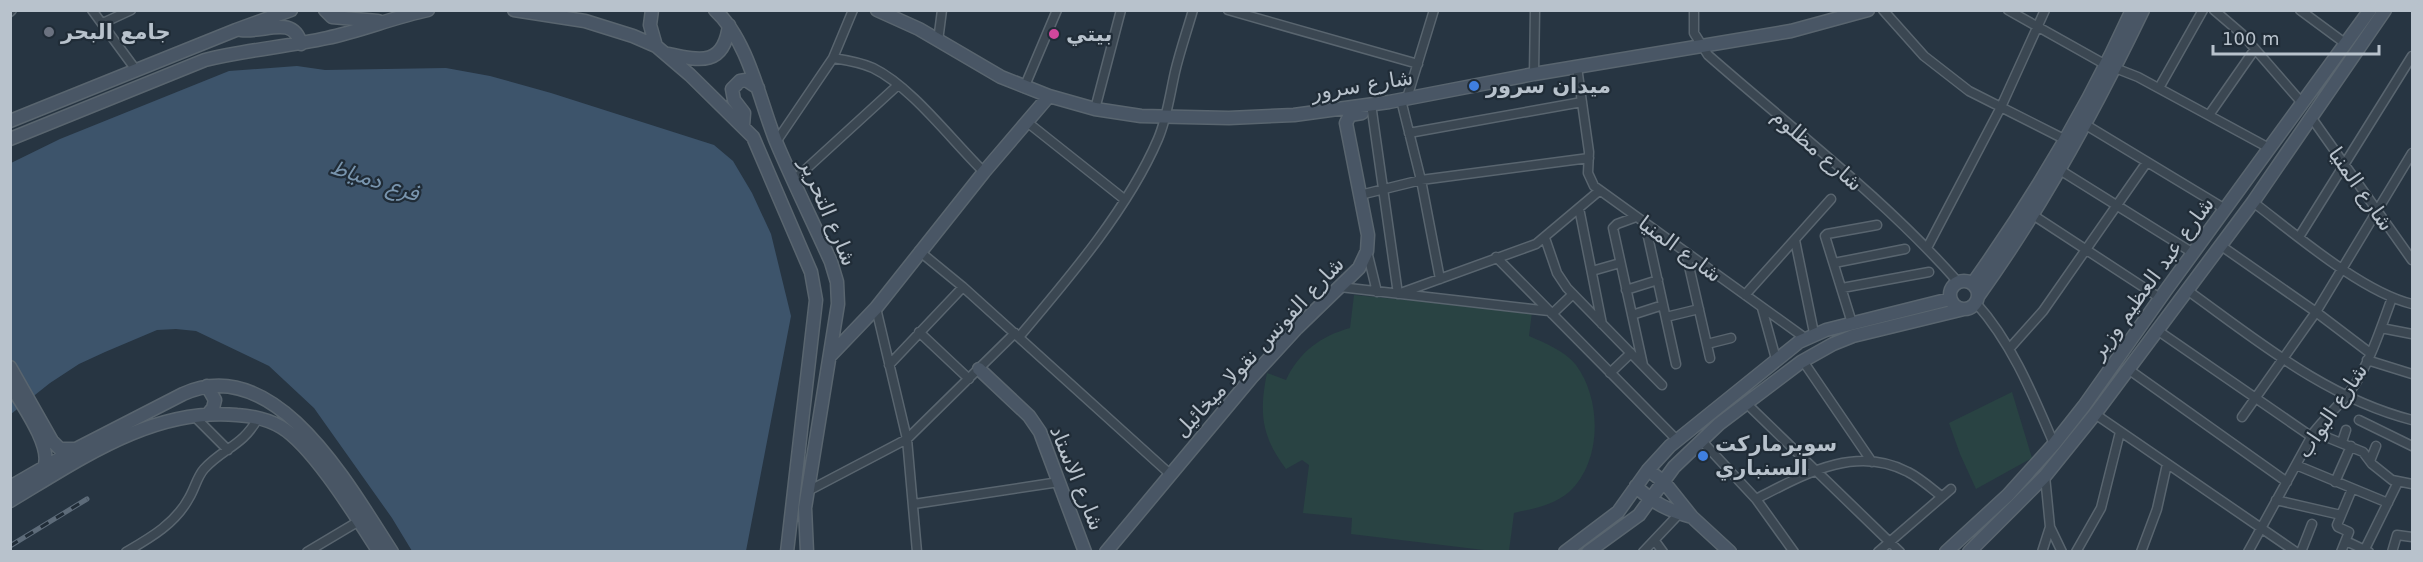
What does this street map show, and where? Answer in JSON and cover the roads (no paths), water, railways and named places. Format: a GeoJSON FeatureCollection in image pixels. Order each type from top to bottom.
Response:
{"type":"FeatureCollection","features":[{"type":"Feature","properties":{"kind":"street"},"geometry":{"type":"LineString","coordinates":[[92,10],[136,70]]}},
{"type":"Feature","properties":{"kind":"street"},"geometry":{"type":"LineString","coordinates":[[103,23],[131,10]]}},
{"type":"Feature","properties":{"kind":"street"},"geometry":{"type":"LineString","coordinates":[[10,121],[291,10]]}},
{"type":"Feature","properties":{"kind":"street"},"geometry":{"type":"LineString","coordinates":[[325,10],[332,17],[380,22]]}},
{"type":"Feature","properties":{"kind":"street"},"geometry":{"type":"LineString","coordinates":[[10,139],[205,60],[248,51],[301,44],[428,10]]}},
{"type":"Feature","properties":{"kind":"street"},"geometry":{"type":"LineString","coordinates":[[514,10],[609,27],[660,50],[694,59],[715,55],[725,45],[729,26]]}},
{"type":"Feature","properties":{"kind":"street"},"geometry":{"type":"LineString","coordinates":[[652,10],[650,25],[660,50]]}},
{"type":"Feature","properties":{"kind":"street","name":"شارع التحرير"},"geometry":{"type":"LineString","coordinates":[[716,10],[729,26],[759,89],[776,142],[831,262],[837,282],[838,304],[805,508],[807,552]]}},
{"type":"Feature","properties":{"kind":"street"},"geometry":{"type":"LineString","coordinates":[[776,142],[833,58],[853,10]]}},
{"type":"Feature","properties":{"kind":"street","name":"شارع سرور"},"geometry":{"type":"LineString","coordinates":[[877,10],[909,24],[969,60],[1024,88],[1095,109],[1164,117],[1261,117],[1363,111],[1399,100],[1534,74],[1791,31],[1868,10]]}},
{"type":"Feature","properties":{"kind":"street"},"geometry":{"type":"LineString","coordinates":[[938,41],[942,10]]}},
{"type":"Feature","properties":{"kind":"street"},"geometry":{"type":"LineString","coordinates":[[1024,88],[1057,10]]}},
{"type":"Feature","properties":{"kind":"street"},"geometry":{"type":"LineString","coordinates":[[1095,109],[1121,10]]}},
{"type":"Feature","properties":{"kind":"street"},"geometry":{"type":"LineString","coordinates":[[808,491],[907,440],[1017,335],[1074,271],[1124,199],[1151,154],[1164,117],[1193,10]]}},
{"type":"Feature","properties":{"kind":"street"},"geometry":{"type":"LineString","coordinates":[[1228,10],[1418,63]]}},
{"type":"Feature","properties":{"kind":"street"},"geometry":{"type":"LineString","coordinates":[[1434,10],[1418,63],[1399,100],[1420,180],[1440,279]]}},
{"type":"Feature","properties":{"kind":"street"},"geometry":{"type":"LineString","coordinates":[[1534,74],[1535,10]]}},
{"type":"Feature","properties":{"kind":"street"},"geometry":{"type":"LineString","coordinates":[[1694,10],[1694,33],[1700,45]]}},
{"type":"Feature","properties":{"kind":"street"},"geometry":{"type":"LineString","coordinates":[[1883,10],[1931,62],[1969,91],[2066,140]]}},
{"type":"Feature","properties":{"kind":"street"},"geometry":{"type":"LineString","coordinates":[[2008,10],[2037,28],[2111,67],[2138,77],[2269,148]]}},
{"type":"Feature","properties":{"kind":"street"},"geometry":{"type":"LineString","coordinates":[[1927,248],[2001,107],[2045,10]]}},
{"type":"Feature","properties":{"kind":"street"},"geometry":{"type":"LineString","coordinates":[[1588,552],[1639,515],[1674,467],[1701,440],[1802,361],[1853,336],[1964,309],[2033,215],[2086,125],[2132,10]]}},
{"type":"Feature","properties":{"kind":"street"},"geometry":{"type":"LineString","coordinates":[[1976,294],[2009,233],[2111,67],[2143,10]]}},
{"type":"Feature","properties":{"kind":"street"},"geometry":{"type":"LineString","coordinates":[[2159,88],[2203,10]]}},
{"type":"Feature","properties":{"kind":"street"},"geometry":{"type":"LineString","coordinates":[[2214,10],[2242,33],[2302,103]]}},
{"type":"Feature","properties":{"kind":"street"},"geometry":{"type":"LineString","coordinates":[[2300,10],[2346,44]]}},
{"type":"Feature","properties":{"kind":"street","name":"شارع عبد العظيم وزير"},"geometry":{"type":"LineString","coordinates":[[1947,552],[2029,473],[2085,406],[2182,267],[2370,10]]}},
{"type":"Feature","properties":{"kind":"street","name":"شارع عبد العظيم وزير"},"geometry":{"type":"LineString","coordinates":[[1969,552],[2041,480],[2095,414],[2253,202],[2385,10]]}},
{"type":"Feature","properties":{"kind":"street"},"geometry":{"type":"LineString","coordinates":[[236,30],[255,31],[288,27],[296,31],[301,44]]}},
{"type":"Feature","properties":{"kind":"street","name":"شارع مظلوم"},"geometry":{"type":"LineString","coordinates":[[1700,45],[1708,55],[1927,248],[1958,282]]}},
{"type":"Feature","properties":{"kind":"street"},"geometry":{"type":"LineString","coordinates":[[2209,115],[2255,49]]}},
{"type":"Feature","properties":{"kind":"street","name":"شارع التحرير"},"geometry":{"type":"LineString","coordinates":[[660,50],[753,137],[811,272],[816,300],[787,552]]}},
{"type":"Feature","properties":{"kind":"street"},"geometry":{"type":"LineString","coordinates":[[2299,237],[2412,56]]}},
{"type":"Feature","properties":{"kind":"street"},"geometry":{"type":"LineString","coordinates":[[833,58],[874,69],[898,85],[984,172]]}},
{"type":"Feature","properties":{"kind":"street"},"geometry":{"type":"LineString","coordinates":[[1398,294],[1496,257],[1525,249],[1545,238],[1599,191],[1588,173],[1589,159],[1577,67]]}},
{"type":"Feature","properties":{"kind":"street"},"geometry":{"type":"LineString","coordinates":[[743,126],[744,113],[734,100],[732,89],[740,81],[746,80],[759,89]]}},
{"type":"Feature","properties":{"kind":"street"},"geometry":{"type":"LineString","coordinates":[[794,180],[898,85]]}},
{"type":"Feature","properties":{"kind":"street"},"geometry":{"type":"LineString","coordinates":[[830,356],[876,308],[919,251],[1049,96]]}},
{"type":"Feature","properties":{"kind":"street"},"geometry":{"type":"LineString","coordinates":[[1409,133],[1582,102]]}},
{"type":"Feature","properties":{"kind":"street"},"geometry":{"type":"LineString","coordinates":[[1363,111],[1384,188],[1398,294]]}},
{"type":"Feature","properties":{"kind":"street","name":"شارع الفونس نقولا ميخائيل"},"geometry":{"type":"LineString","coordinates":[[1106,552],[1252,377],[1297,328],[1359,268],[1367,251],[1368,235],[1346,123],[1350,116],[1363,111]]}},
{"type":"Feature","properties":{"kind":"street","name":"شارع المنيا"},"geometry":{"type":"LineString","coordinates":[[2311,117],[2410,256]]}},
{"type":"Feature","properties":{"kind":"street"},"geometry":{"type":"LineString","coordinates":[[1027,122],[1124,199]]}},
{"type":"Feature","properties":{"kind":"street"},"geometry":{"type":"LineString","coordinates":[[2086,125],[2225,208]]}},
{"type":"Feature","properties":{"kind":"street"},"geometry":{"type":"LineString","coordinates":[[10,148],[30,131]]}},
{"type":"Feature","properties":{"kind":"street"},"geometry":{"type":"LineString","coordinates":[[2242,417],[2316,312],[2412,153]]}},
{"type":"Feature","properties":{"kind":"street"},"geometry":{"type":"LineString","coordinates":[[1360,195],[1420,180],[1589,159]]}},
{"type":"Feature","properties":{"kind":"street"},"geometry":{"type":"LineString","coordinates":[[2009,349],[2043,310],[2147,162]]}},
{"type":"Feature","properties":{"kind":"street"},"geometry":{"type":"LineString","coordinates":[[2060,170],[2193,253]]}},
{"type":"Feature","properties":{"kind":"street","name":"شارع المنيا"},"geometry":{"type":"LineString","coordinates":[[1599,191],[1762,307],[1810,336]]}},
{"type":"Feature","properties":{"kind":"street"},"geometry":{"type":"LineString","coordinates":[[1745,295],[1831,199]]}},
{"type":"Feature","properties":{"kind":"street"},"geometry":{"type":"LineString","coordinates":[[2253,202],[2343,268],[2392,298],[2412,304]]}},
{"type":"Feature","properties":{"kind":"street"},"geometry":{"type":"LineString","coordinates":[[1579,208],[1602,324]]}},
{"type":"Feature","properties":{"kind":"street"},"geometry":{"type":"LineString","coordinates":[[2033,215],[2163,294],[2187,289],[2284,359],[2346,397],[2412,420]]}},
{"type":"Feature","properties":{"kind":"street"},"geometry":{"type":"LineString","coordinates":[[1636,217],[1617,224],[1613,228],[1643,366]]}},
{"type":"Feature","properties":{"kind":"street"},"geometry":{"type":"LineString","coordinates":[[1645,223],[1676,364]]}},
{"type":"Feature","properties":{"kind":"street"},"geometry":{"type":"LineString","coordinates":[[1852,324],[1825,235],[1877,225]]}},
{"type":"Feature","properties":{"kind":"street"},"geometry":{"type":"LineString","coordinates":[[1545,238],[1557,273],[1573,294],[1662,385]]}},
{"type":"Feature","properties":{"kind":"street"},"geometry":{"type":"LineString","coordinates":[[1795,240],[1810,336],[1816,353]]}},
{"type":"Feature","properties":{"kind":"street"},"geometry":{"type":"LineString","coordinates":[[2410,256],[2412,243]]}},
{"type":"Feature","properties":{"kind":"street"},"geometry":{"type":"LineString","coordinates":[[2220,245],[2316,312],[2368,357],[2412,374]]}},
{"type":"Feature","properties":{"kind":"street"},"geometry":{"type":"LineString","coordinates":[[1834,263],[1905,249]]}},
{"type":"Feature","properties":{"kind":"street"},"geometry":{"type":"LineString","coordinates":[[919,251],[963,287],[1170,474]]}},
{"type":"Feature","properties":{"kind":"street"},"geometry":{"type":"LineString","coordinates":[[1367,251],[1377,292]]}},
{"type":"Feature","properties":{"kind":"street"},"geometry":{"type":"LineString","coordinates":[[1686,253],[1710,358]]}},
{"type":"Feature","properties":{"kind":"street"},"geometry":{"type":"LineString","coordinates":[[1496,257],[1677,440]]}},
{"type":"Feature","properties":{"kind":"street"},"geometry":{"type":"LineString","coordinates":[[1592,271],[1620,263]]}},
{"type":"Feature","properties":{"kind":"street"},"geometry":{"type":"LineString","coordinates":[[2182,267],[2189,276],[2187,289]]}},
{"type":"Feature","properties":{"kind":"street"},"geometry":{"type":"LineString","coordinates":[[1842,288],[1929,273]]}},
{"type":"Feature","properties":{"kind":"street"},"geometry":{"type":"LineString","coordinates":[[1626,290],[1658,280]]}},
{"type":"Feature","properties":{"kind":"street"},"geometry":{"type":"LineString","coordinates":[[1964,309],[1956,306],[1950,299],[1951,289],[1964,280],[1976,294],[2009,349],[2035,399],[2050,449],[2049,460],[2055,464]]}},
{"type":"Feature","properties":{"kind":"street"},"geometry":{"type":"LineString","coordinates":[[889,364],[963,287]]}},
{"type":"Feature","properties":{"kind":"street"},"geometry":{"type":"LineString","coordinates":[[1340,287],[1551,313],[1573,294]]}},
{"type":"Feature","properties":{"kind":"street","name":"شارع البواب"},"geometry":{"type":"LineString","coordinates":[[2248,552],[2313,434],[2358,380],[2392,298]]}},
{"type":"Feature","properties":{"kind":"street"},"geometry":{"type":"LineString","coordinates":[[1565,552],[1613,516],[1627,501],[1648,470],[1677,440],[1789,349],[1810,336],[1950,299]]}},
{"type":"Feature","properties":{"kind":"street"},"geometry":{"type":"LineString","coordinates":[[1632,315],[1663,305]]}},
{"type":"Feature","properties":{"kind":"street"},"geometry":{"type":"LineString","coordinates":[[1762,307],[1776,359]]}},
{"type":"Feature","properties":{"kind":"street"},"geometry":{"type":"LineString","coordinates":[[876,308],[907,440],[917,552]]}},
{"type":"Feature","properties":{"kind":"street"},"geometry":{"type":"LineString","coordinates":[[1666,317],[1699,309]]}},
{"type":"Feature","properties":{"kind":"street"},"geometry":{"type":"LineString","coordinates":[[2381,327],[2412,334]]}},
{"type":"Feature","properties":{"kind":"street"},"geometry":{"type":"LineString","coordinates":[[2157,330],[2313,434],[2351,446],[2366,454],[2370,461],[2398,482],[2412,484]]}},
{"type":"Feature","properties":{"kind":"street"},"geometry":{"type":"LineString","coordinates":[[919,332],[969,379]]}},
{"type":"Feature","properties":{"kind":"street"},"geometry":{"type":"LineString","coordinates":[[1707,344],[1731,338]]}},
{"type":"Feature","properties":{"kind":"street"},"geometry":{"type":"LineString","coordinates":[[1789,349],[1797,354],[1872,462]]}},
{"type":"Feature","properties":{"kind":"street"},"geometry":{"type":"LineString","coordinates":[[1610,373],[1631,353]]}},
{"type":"Feature","properties":{"kind":"street"},"geometry":{"type":"LineString","coordinates":[[10,367],[45,449],[44,467]]}},
{"type":"Feature","properties":{"kind":"street","name":"شارع الاستاد"},"geometry":{"type":"LineString","coordinates":[[979,369],[1029,416],[1040,432],[1085,552]]}},
{"type":"Feature","properties":{"kind":"street"},"geometry":{"type":"LineString","coordinates":[[2128,369],[2287,482]]}},
{"type":"Feature","properties":{"kind":"street"},"geometry":{"type":"LineString","coordinates":[[10,384],[54,444],[64,450],[76,449]]}},
{"type":"Feature","properties":{"kind":"street"},"geometry":{"type":"LineString","coordinates":[[207,386],[215,400],[208,414]]}},
{"type":"Feature","properties":{"kind":"street"},"geometry":{"type":"LineString","coordinates":[[10,487],[76,449],[183,394],[207,386],[242,388],[264,398],[292,418],[308,435],[350,488],[392,552]]}},
{"type":"Feature","properties":{"kind":"street"},"geometry":{"type":"LineString","coordinates":[[126,552],[152,537],[169,523],[189,499],[205,467],[250,433],[258,418],[257,407],[264,398]]}},
{"type":"Feature","properties":{"kind":"street"},"geometry":{"type":"LineString","coordinates":[[1746,403],[1900,552]]}},
{"type":"Feature","properties":{"kind":"street"},"geometry":{"type":"LineString","coordinates":[[10,501],[141,429],[167,420],[208,414],[258,418],[275,424],[290,434],[326,475],[360,521],[379,552]]}},
{"type":"Feature","properties":{"kind":"street"},"geometry":{"type":"LineString","coordinates":[[2095,414],[2296,552]]}},
{"type":"Feature","properties":{"kind":"street"},"geometry":{"type":"LineString","coordinates":[[194,416],[228,450]]}},
{"type":"Feature","properties":{"kind":"street"},"geometry":{"type":"LineString","coordinates":[[2359,420],[2412,446]]}},
{"type":"Feature","properties":{"kind":"street"},"geometry":{"type":"LineString","coordinates":[[2342,442],[2346,430]]}},
{"type":"Feature","properties":{"kind":"street"},"geometry":{"type":"LineString","coordinates":[[2076,552],[2101,508],[2120,432]]}},
{"type":"Feature","properties":{"kind":"street"},"geometry":{"type":"LineString","coordinates":[[1701,440],[1756,499],[1794,552]]}},
{"type":"Feature","properties":{"kind":"street"},"geometry":{"type":"LineString","coordinates":[[2334,482],[2351,446]]}},
{"type":"Feature","properties":{"kind":"street"},"geometry":{"type":"LineString","coordinates":[[2370,461],[2376,446]]}},
{"type":"Feature","properties":{"kind":"street"},"geometry":{"type":"LineString","coordinates":[[1756,499],[1816,469],[1842,462],[1872,462],[1908,472],[1941,496]]}},
{"type":"Feature","properties":{"kind":"street"},"geometry":{"type":"LineString","coordinates":[[2143,551],[2157,509],[2167,464]]}},
{"type":"Feature","properties":{"kind":"street"},"geometry":{"type":"LineString","coordinates":[[2295,465],[2388,503]]}},
{"type":"Feature","properties":{"kind":"street"},"geometry":{"type":"LineString","coordinates":[[1648,470],[1664,482],[1684,504],[1692,518],[1730,552]]}},
{"type":"Feature","properties":{"kind":"street"},"geometry":{"type":"LineString","coordinates":[[2029,473],[2041,480],[2050,526],[2062,552]]}},
{"type":"Feature","properties":{"kind":"street"},"geometry":{"type":"LineString","coordinates":[[914,504],[1059,482]]}},
{"type":"Feature","properties":{"kind":"street"},"geometry":{"type":"LineString","coordinates":[[2346,541],[2367,550],[2398,482]]}},
{"type":"Feature","properties":{"kind":"street"},"geometry":{"type":"LineString","coordinates":[[1636,486],[1651,501],[1692,518]]}},
{"type":"Feature","properties":{"kind":"street"},"geometry":{"type":"LineString","coordinates":[[1878,552],[1951,489]]}},
{"type":"Feature","properties":{"kind":"street"},"geometry":{"type":"LineString","coordinates":[[2341,552],[2349,531],[2337,526],[2352,489]]}},
{"type":"Feature","properties":{"kind":"street"},"geometry":{"type":"LineString","coordinates":[[2276,500],[2342,514]]}},
{"type":"Feature","properties":{"kind":"street"},"geometry":{"type":"LineString","coordinates":[[1643,552],[1679,514]]}},
{"type":"Feature","properties":{"kind":"street"},"geometry":{"type":"LineString","coordinates":[[307,552],[360,521]]}},
{"type":"Feature","properties":{"kind":"street"},"geometry":{"type":"LineString","coordinates":[[2301,552],[2312,524]]}},
{"type":"Feature","properties":{"kind":"street"},"geometry":{"type":"LineString","coordinates":[[2042,552],[2050,526]]}},
{"type":"Feature","properties":{"kind":"street"},"geometry":{"type":"LineString","coordinates":[[788,531],[791,537],[796,538],[803,535],[806,529]]}},
{"type":"Feature","properties":{"kind":"street"},"geometry":{"type":"LineString","coordinates":[[2392,552],[2397,535],[2412,537]]}},
{"type":"Feature","properties":{"kind":"street"},"geometry":{"type":"LineString","coordinates":[[1655,541],[1663,552]]}},
{"type":"Feature","properties":{"kind":"water","name":"فرع دمياط"},"geometry":{"type":"Polygon","coordinates":[[[297,66],[325,70],[446,68],[490,76],[714,145],[733,161],[752,193],[771,234],[791,316],[746,551],[412,551],[392,518],[314,408],[269,366],[196,331],[157,330],[105,352],[79,364],[50,383],[11,414],[11,163],[60,139],[229,71],[297,66]]]}},
{"type":"Feature","properties":{"kind":"railway"},"geometry":{"type":"LineString","coordinates":[[10,546],[87,499]]}},
{"type":"Feature","properties":{"kind":"place","name":"جامع البحر"},"geometry":{"type":"Point","coordinates":[49,32]}},
{"type":"Feature","properties":{"kind":"place","name":"بيتي"},"geometry":{"type":"Point","coordinates":[1054,34]}},
{"type":"Feature","properties":{"kind":"place","name":"ميدان سرور"},"geometry":{"type":"Point","coordinates":[1474,86]}},
{"type":"Feature","properties":{"kind":"place","name":"سوبرماركت السنباري"},"geometry":{"type":"Point","coordinates":[1703,456]}}]}
